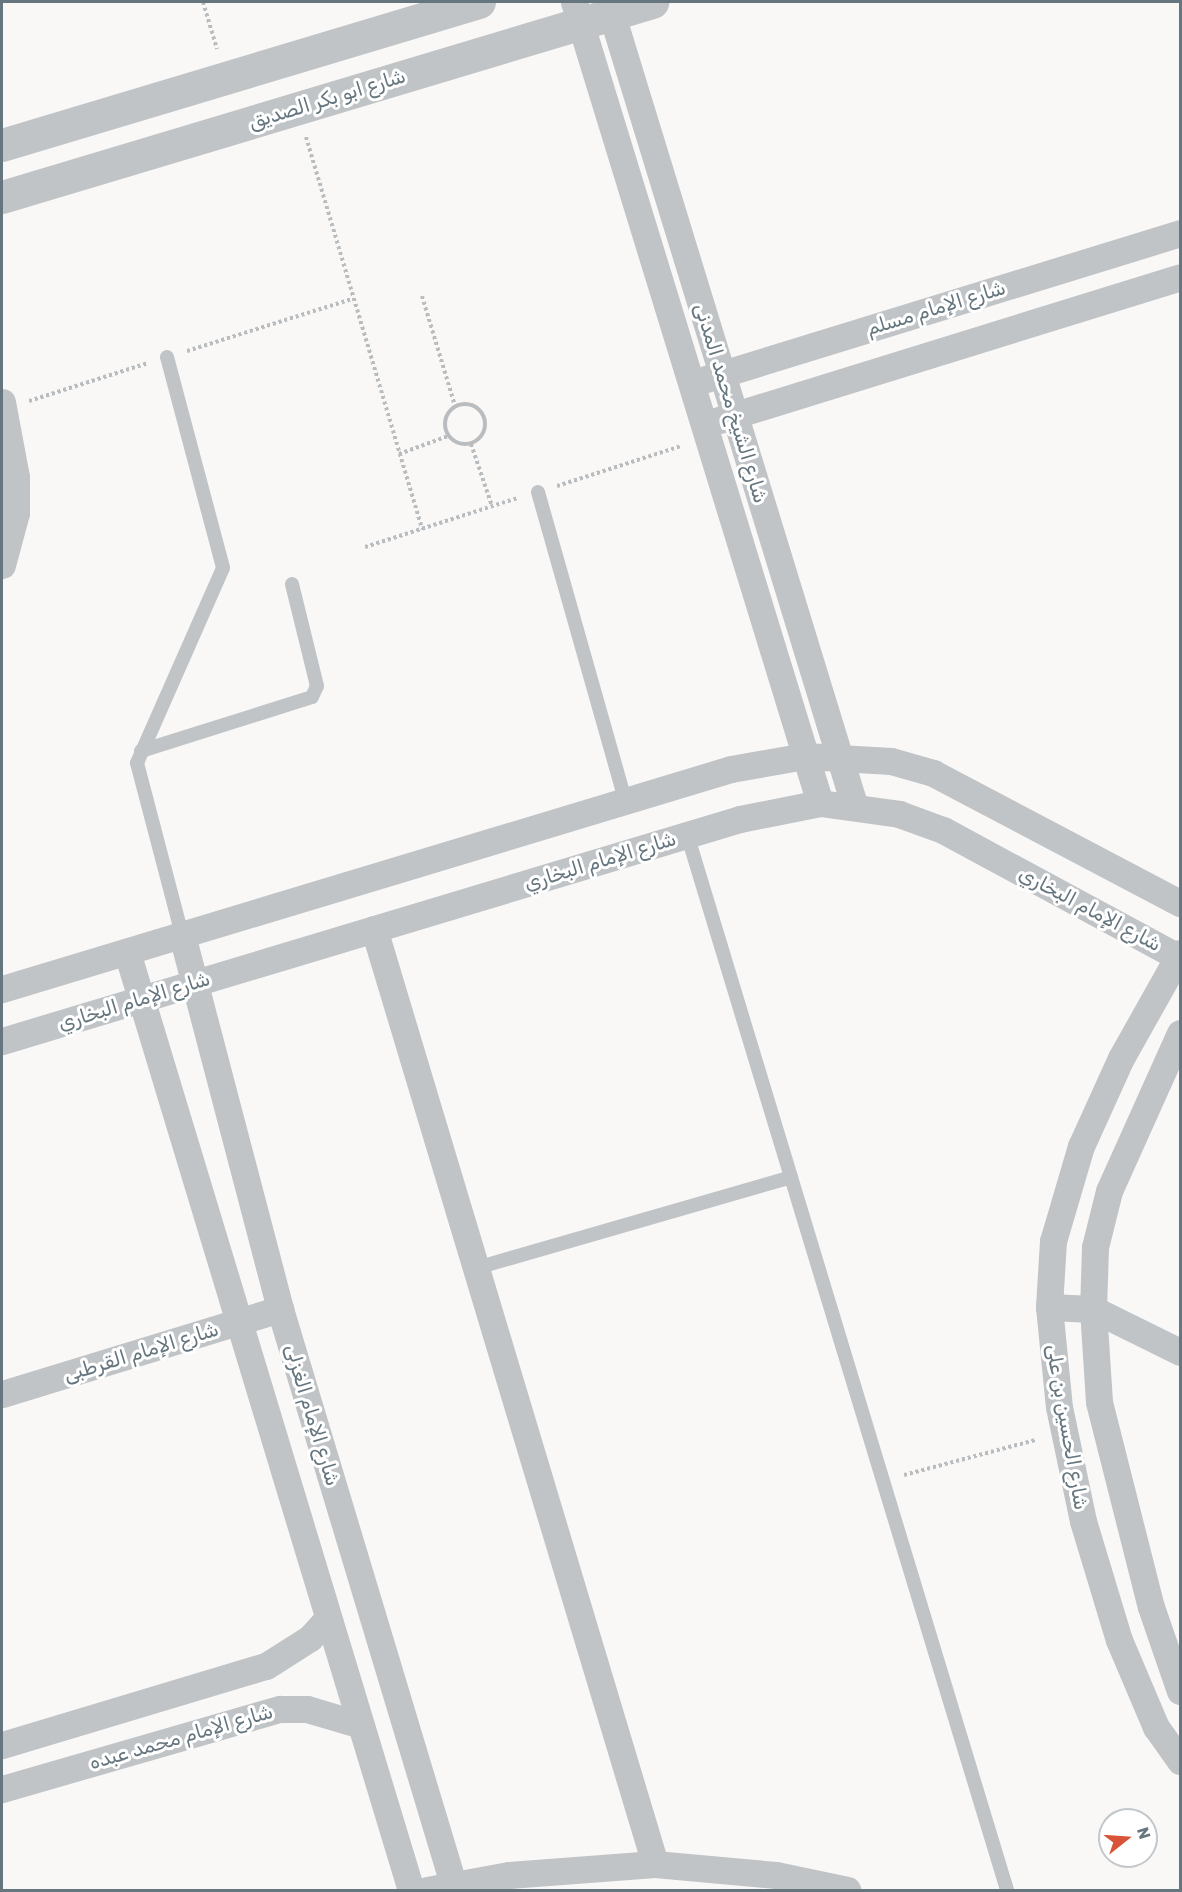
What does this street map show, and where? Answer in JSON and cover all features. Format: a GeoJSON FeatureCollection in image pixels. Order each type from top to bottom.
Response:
{"type":"FeatureCollection","features":[{"type":"Feature","properties":{"kind":"street"},"geometry":{"type":"LineString","coordinates":[[2,145],[479,2]]}},
{"type":"Feature","properties":{"kind":"street","name":"شارع ابو بكر الصديق"},"geometry":{"type":"LineString","coordinates":[[2,197],[298,108],[578,12],[652,2]]}},
{"type":"Feature","properties":{"kind":"street","name":"شارع الشيخ محمد المدنى"},"geometry":{"type":"LineString","coordinates":[[610,8],[854,804]]}},
{"type":"Feature","properties":{"kind":"street","name":"شارع الشيخ محمد المدنى"},"geometry":{"type":"LineString","coordinates":[[578,12],[820,803]]}},
{"type":"Feature","properties":{"kind":"street","name":"شارع الإمام مسلم"},"geometry":{"type":"LineString","coordinates":[[691,384],[1180,233]]}},
{"type":"Feature","properties":{"kind":"street"},"geometry":{"type":"LineString","coordinates":[[704,425],[1180,277]]}},
{"type":"Feature","properties":{"kind":"street"},"geometry":{"type":"LineString","coordinates":[[1153,286],[1180,295]]}},
{"type":"Feature","properties":{"kind":"street"},"geometry":{"type":"LineString","coordinates":[[2,402],[12,440],[16,513],[2,565]]}},
{"type":"Feature","properties":{"kind":"street"},"geometry":{"type":"LineString","coordinates":[[2,989],[731,769],[805,756],[891,761],[933,773],[1180,903]]}},
{"type":"Feature","properties":{"kind":"street","name":"شارع الإمام البخاري"},"geometry":{"type":"LineString","coordinates":[[2,1041],[687,834],[820,803],[854,804],[943,830],[1180,956]]}},
{"type":"Feature","properties":{"kind":"street"},"geometry":{"type":"LineString","coordinates":[[374,929],[473,1269],[655,1864]]}},
{"type":"Feature","properties":{"kind":"street","name":"شارع الإمام الغزلى"},"geometry":{"type":"LineString","coordinates":[[182,935],[280,1309],[445,1888]]}},
{"type":"Feature","properties":{"kind":"street"},"geometry":{"type":"LineString","coordinates":[[127,952],[411,1890]]}},
{"type":"Feature","properties":{"kind":"street","name":"شارع الحسين بن على"},"geometry":{"type":"LineString","coordinates":[[1180,956],[1121,1058],[1081,1146],[1053,1241],[1049,1307],[1061,1420],[1119,1640],[1156,1727],[1180,1761]]}},
{"type":"Feature","properties":{"kind":"street","name":"شارع الحسين بن على"},"geometry":{"type":"LineString","coordinates":[[1180,1033],[1109,1191],[1095,1247],[1093,1309],[1099,1402],[1152,1607],[1180,1691]]}},
{"type":"Feature","properties":{"kind":"street"},"geometry":{"type":"LineString","coordinates":[[1049,1307],[1093,1309],[1180,1352]]}},
{"type":"Feature","properties":{"kind":"street","name":"شارع الإمام القرطبى"},"geometry":{"type":"LineString","coordinates":[[2,1394],[280,1309]]}},
{"type":"Feature","properties":{"kind":"street"},"geometry":{"type":"LineString","coordinates":[[1061,1420],[1099,1402]]}},
{"type":"Feature","properties":{"kind":"street"},"geometry":{"type":"LineString","coordinates":[[2,1745],[266,1666],[310,1638],[328,1618]]}},
{"type":"Feature","properties":{"kind":"street","name":"شارع الإمام محمد عبده"},"geometry":{"type":"LineString","coordinates":[[2,1789],[280,1709],[307,1709],[361,1725]]}},
{"type":"Feature","properties":{"kind":"street"},"geometry":{"type":"LineString","coordinates":[[445,1888],[655,1864],[776,1875],[847,1890]]}},
{"type":"Feature","properties":{"kind":"lane"},"geometry":{"type":"LineString","coordinates":[[167,357],[223,568],[141,751],[136,776],[182,935]]}},
{"type":"Feature","properties":{"kind":"lane"},"geometry":{"type":"LineString","coordinates":[[538,492],[626,802]]}},
{"type":"Feature","properties":{"kind":"lane"},"geometry":{"type":"LineString","coordinates":[[141,751],[312,698],[317,686],[292,584]]}},
{"type":"Feature","properties":{"kind":"lane"},"geometry":{"type":"LineString","coordinates":[[687,834],[1006,1890]]}},
{"type":"Feature","properties":{"kind":"lane"},"geometry":{"type":"LineString","coordinates":[[473,1269],[791,1177]]}},
{"type":"Feature","properties":{"kind":"path"},"geometry":{"type":"LineString","coordinates":[[202,2],[226,77]]}},
{"type":"Feature","properties":{"kind":"path"},"geometry":{"type":"LineString","coordinates":[[298,108],[422,529]]}},
{"type":"Feature","properties":{"kind":"path"},"geometry":{"type":"LineString","coordinates":[[422,296],[455,406]]}},
{"type":"Feature","properties":{"kind":"path"},"geometry":{"type":"LineString","coordinates":[[448,436],[445,420],[455,406],[472,404],[484,416],[484,433],[471,444]]}},
{"type":"Feature","properties":{"kind":"path"},"geometry":{"type":"LineString","coordinates":[[399,454],[448,436],[471,444]]}},
{"type":"Feature","properties":{"kind":"path"},"geometry":{"type":"LineString","coordinates":[[471,444],[492,506]]}},
{"type":"Feature","properties":{"kind":"path"},"geometry":{"type":"LineString","coordinates":[[883,1481],[1061,1420]]}}]}
